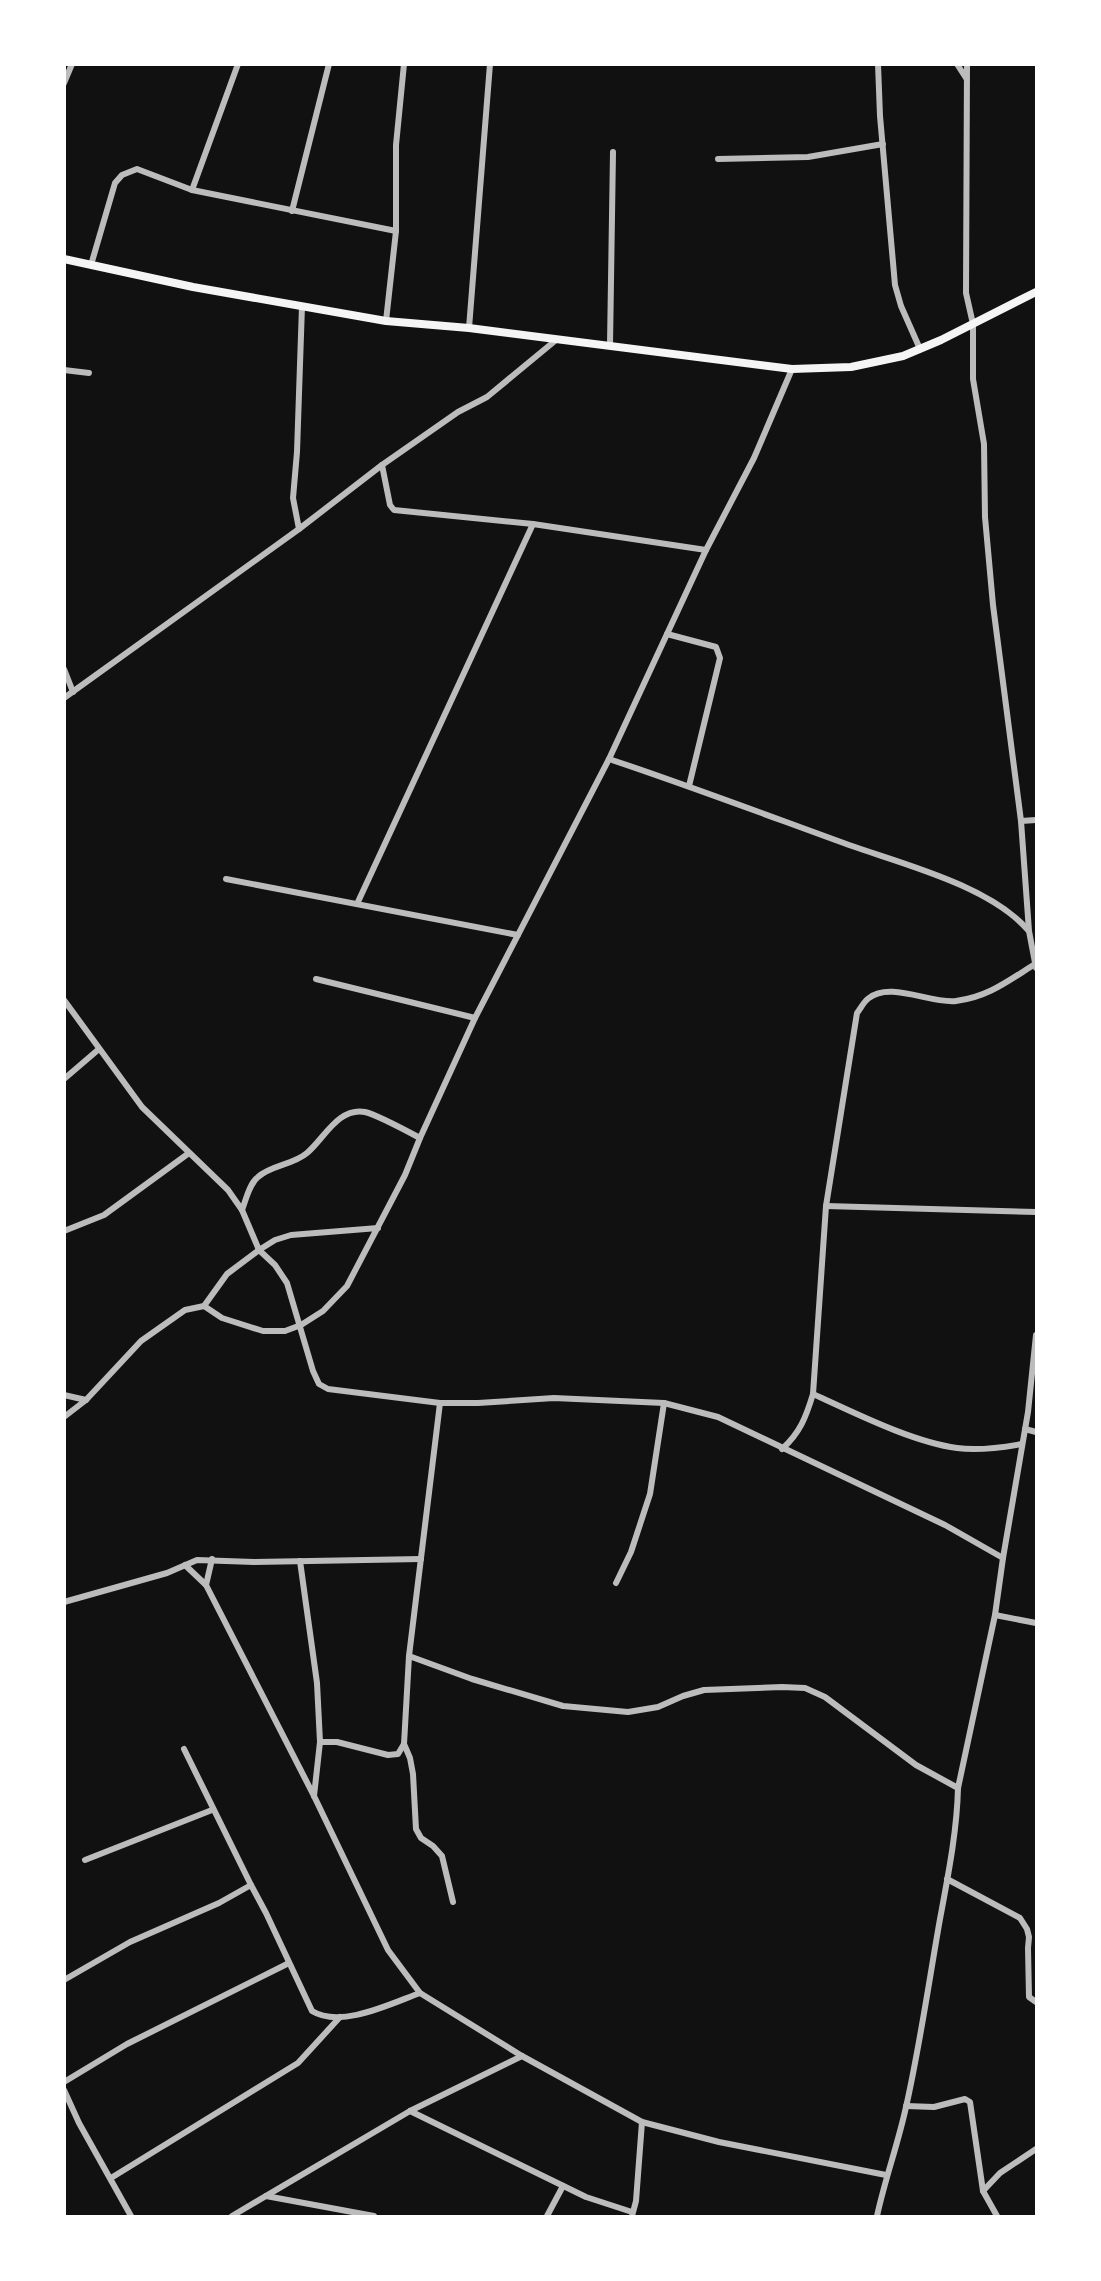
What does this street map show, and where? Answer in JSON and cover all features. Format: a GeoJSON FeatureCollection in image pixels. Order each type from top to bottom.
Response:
{"type":"FeatureCollection","features":[{"type":"Feature","properties":{"kind":"main road"},"geometry":{"type":"LineString","coordinates":[[64,259],[193,287],[386,321],[470,328],[792,369],[851,368],[903,356],[1036,292]]}},
{"type":"Feature","properties":{"kind":"street"},"geometry":{"type":"LineString","coordinates":[[64,83],[72,64]]}},
{"type":"Feature","properties":{"kind":"street"},"geometry":{"type":"LineString","coordinates":[[192,190],[238,64]]}},
{"type":"Feature","properties":{"kind":"street"},"geometry":{"type":"LineString","coordinates":[[292,211],[329,64]]}},
{"type":"Feature","properties":{"kind":"street"},"geometry":{"type":"LineString","coordinates":[[386,321],[396,231],[396,145],[404,64]]}},
{"type":"Feature","properties":{"kind":"street"},"geometry":{"type":"LineString","coordinates":[[470,328],[490,64]]}},
{"type":"Feature","properties":{"kind":"street"},"geometry":{"type":"LineString","coordinates":[[878,64],[895,285],[901,306],[920,349]]}},
{"type":"Feature","properties":{"kind":"street"},"geometry":{"type":"LineString","coordinates":[[957,64],[967,78]]}},
{"type":"Feature","properties":{"kind":"street"},"geometry":{"type":"LineString","coordinates":[[782,1449],[796,1437],[805,1420],[813,1395],[826,1206],[857,1012],[867,999],[877,993],[953,1002],[984,995],[1036,966],[1029,930],[1021,821],[989,563],[985,517],[984,444],[973,379],[973,324],[966,293],[967,64]]}},
{"type":"Feature","properties":{"kind":"street"},"geometry":{"type":"LineString","coordinates":[[718,159],[808,157],[883,144]]}},
{"type":"Feature","properties":{"kind":"street"},"geometry":{"type":"LineString","coordinates":[[610,345],[613,152]]}},
{"type":"Feature","properties":{"kind":"street"},"geometry":{"type":"LineString","coordinates":[[91,266],[115,183],[122,175],[137,169],[192,190],[396,231]]}},
{"type":"Feature","properties":{"kind":"street"},"geometry":{"type":"LineString","coordinates":[[299,529],[293,498],[297,452],[302,306]]}},
{"type":"Feature","properties":{"kind":"street"},"geometry":{"type":"LineString","coordinates":[[64,698],[299,529],[382,465],[458,412],[487,396],[556,340]]}},
{"type":"Feature","properties":{"kind":"street"},"geometry":{"type":"LineString","coordinates":[[204,1306],[222,1318],[263,1331],[285,1330],[301,1326],[323,1311],[347,1286],[405,1175],[475,1018],[609,759],[705,550],[754,458],[792,369]]}},
{"type":"Feature","properties":{"kind":"street"},"geometry":{"type":"LineString","coordinates":[[64,370],[89,373]]}},
{"type":"Feature","properties":{"kind":"street"},"geometry":{"type":"LineString","coordinates":[[382,465],[390,505],[394,510],[533,524],[705,550]]}},
{"type":"Feature","properties":{"kind":"street"},"geometry":{"type":"LineString","coordinates":[[357,904],[533,524]]}},
{"type":"Feature","properties":{"kind":"street"},"geometry":{"type":"LineString","coordinates":[[667,634],[716,647],[720,658],[689,786]]}},
{"type":"Feature","properties":{"kind":"street"},"geometry":{"type":"LineString","coordinates":[[64,669],[73,692]]}},
{"type":"Feature","properties":{"kind":"street"},"geometry":{"type":"LineString","coordinates":[[609,759],[928,872],[980,894],[1007,909],[1029,930]]}},
{"type":"Feature","properties":{"kind":"street"},"geometry":{"type":"LineString","coordinates":[[1021,821],[1036,820]]}},
{"type":"Feature","properties":{"kind":"street"},"geometry":{"type":"LineString","coordinates":[[226,879],[518,935]]}},
{"type":"Feature","properties":{"kind":"street"},"geometry":{"type":"LineString","coordinates":[[316,980],[475,1018]]}},
{"type":"Feature","properties":{"kind":"street"},"geometry":{"type":"LineString","coordinates":[[64,1000],[142,1107],[228,1190],[242,1210],[259,1250],[275,1265],[287,1283],[319,1384],[328,1389],[440,1403],[554,1398],[663,1403],[718,1417],[945,1526],[1003,1558]]}},
{"type":"Feature","properties":{"kind":"street"},"geometry":{"type":"LineString","coordinates":[[64,1079],[99,1049]]}},
{"type":"Feature","properties":{"kind":"street"},"geometry":{"type":"LineString","coordinates":[[242,1210],[253,1182],[259,1176],[299,1159],[310,1151],[337,1120],[348,1114],[364,1112],[420,1138]]}},
{"type":"Feature","properties":{"kind":"street"},"geometry":{"type":"LineString","coordinates":[[64,1231],[104,1215],[189,1153]]}},
{"type":"Feature","properties":{"kind":"street"},"geometry":{"type":"LineString","coordinates":[[826,1206],[1036,1212]]}},
{"type":"Feature","properties":{"kind":"street"},"geometry":{"type":"LineString","coordinates":[[64,1417],[86,1400],[141,1341],[185,1310],[204,1306],[227,1274],[275,1240],[291,1235],[378,1228]]}},
{"type":"Feature","properties":{"kind":"street"},"geometry":{"type":"LineString","coordinates":[[877,2217],[886,2175],[906,2106],[947,1879],[958,1807],[958,1788],[995,1615],[1025,1429],[1036,1335]]}},
{"type":"Feature","properties":{"kind":"street"},"geometry":{"type":"LineString","coordinates":[[64,1395],[86,1400]]}},
{"type":"Feature","properties":{"kind":"street"},"geometry":{"type":"LineString","coordinates":[[813,1395],[931,1443],[971,1449],[1022,1444]]}},
{"type":"Feature","properties":{"kind":"street"},"geometry":{"type":"LineString","coordinates":[[440,1403],[409,1656],[404,1744],[413,1774],[416,1829],[421,1838],[442,1856],[453,1902]]}},
{"type":"Feature","properties":{"kind":"street"},"geometry":{"type":"LineString","coordinates":[[616,1583],[631,1552],[650,1494],[663,1403]]}},
{"type":"Feature","properties":{"kind":"street"},"geometry":{"type":"LineString","coordinates":[[1025,1429],[1036,1432]]}},
{"type":"Feature","properties":{"kind":"street"},"geometry":{"type":"LineString","coordinates":[[206,1585],[212,1559]]}},
{"type":"Feature","properties":{"kind":"street"},"geometry":{"type":"LineString","coordinates":[[64,1602],[167,1573],[197,1560],[254,1562],[421,1559]]}},
{"type":"Feature","properties":{"kind":"street"},"geometry":{"type":"LineString","coordinates":[[300,1561],[317,1683],[320,1742],[314,1796]]}},
{"type":"Feature","properties":{"kind":"street"},"geometry":{"type":"LineString","coordinates":[[184,1565],[206,1585],[314,1796],[388,1950],[420,1993],[522,2056],[642,2122],[719,2142],[886,2175]]}},
{"type":"Feature","properties":{"kind":"street"},"geometry":{"type":"LineString","coordinates":[[995,1615],[1036,1623]]}},
{"type":"Feature","properties":{"kind":"street"},"geometry":{"type":"LineString","coordinates":[[409,1656],[472,1679],[563,1706],[628,1712],[658,1707],[704,1690],[805,1688],[825,1697],[916,1765],[958,1788]]}},
{"type":"Feature","properties":{"kind":"street"},"geometry":{"type":"LineString","coordinates":[[320,1742],[337,1742],[387,1755],[398,1754],[404,1744]]}},
{"type":"Feature","properties":{"kind":"street"},"geometry":{"type":"LineString","coordinates":[[184,1749],[312,2011],[321,2017],[340,2018],[364,2013],[420,1993]]}},
{"type":"Feature","properties":{"kind":"street"},"geometry":{"type":"LineString","coordinates":[[85,1860],[212,1810]]}},
{"type":"Feature","properties":{"kind":"street"},"geometry":{"type":"LineString","coordinates":[[947,1879],[1020,1918],[1029,1937],[1027,1977],[1029,1997],[1036,2002]]}},
{"type":"Feature","properties":{"kind":"street"},"geometry":{"type":"LineString","coordinates":[[64,1980],[130,1942],[219,1903],[250,1885]]}},
{"type":"Feature","properties":{"kind":"street"},"geometry":{"type":"LineString","coordinates":[[64,2082],[128,2044],[290,1963]]}},
{"type":"Feature","properties":{"kind":"street"},"geometry":{"type":"LineString","coordinates":[[111,2178],[298,2063],[340,2018]]}},
{"type":"Feature","properties":{"kind":"street"},"geometry":{"type":"LineString","coordinates":[[232,2217],[410,2111],[522,2056]]}},
{"type":"Feature","properties":{"kind":"street"},"geometry":{"type":"LineString","coordinates":[[64,2090],[131,2217]]}},
{"type":"Feature","properties":{"kind":"street"},"geometry":{"type":"LineString","coordinates":[[906,2106],[934,2107],[965,2098],[970,2102],[983,2191],[997,2217]]}},
{"type":"Feature","properties":{"kind":"street"},"geometry":{"type":"LineString","coordinates":[[410,2111],[586,2197],[632,2214],[636,2201],[642,2122]]}},
{"type":"Feature","properties":{"kind":"street"},"geometry":{"type":"LineString","coordinates":[[983,2191],[1000,2173],[1036,2149]]}},
{"type":"Feature","properties":{"kind":"street"},"geometry":{"type":"LineString","coordinates":[[547,2217],[563,2186]]}},
{"type":"Feature","properties":{"kind":"street"},"geometry":{"type":"LineString","coordinates":[[266,2196],[374,2217]]}}]}
